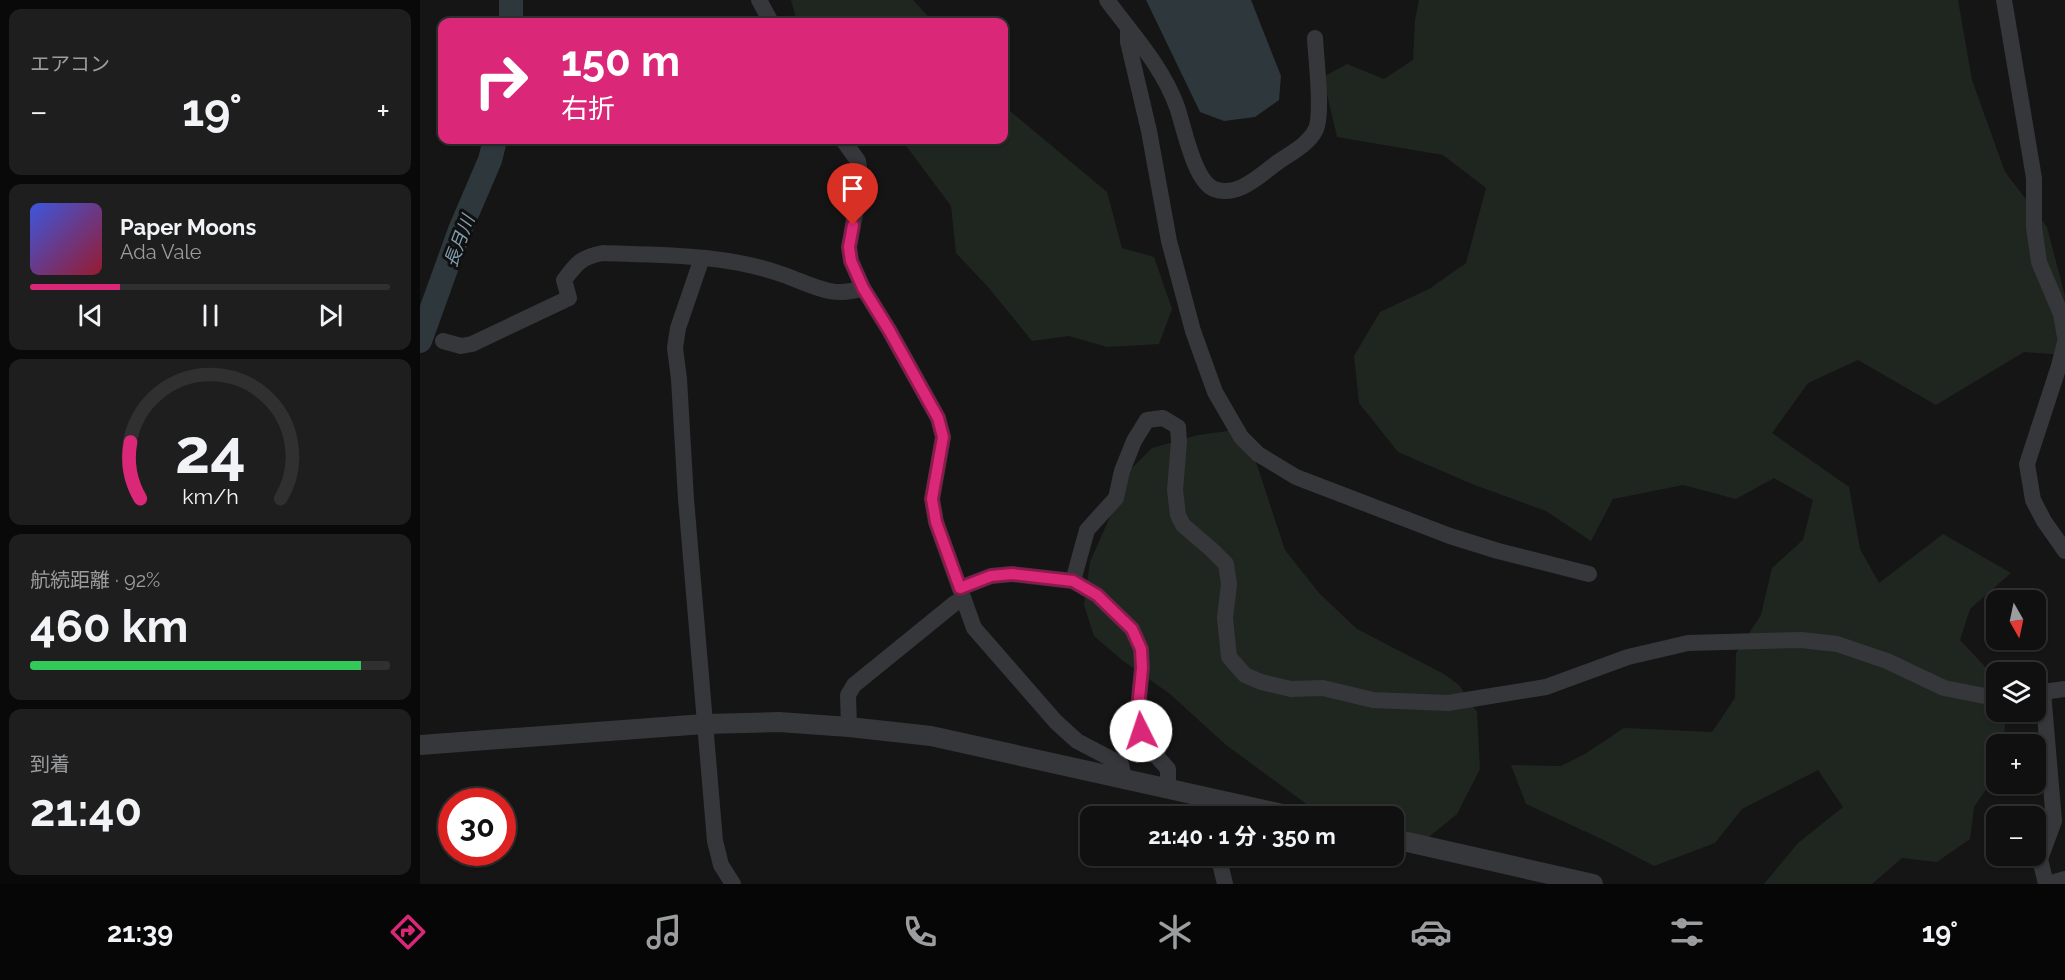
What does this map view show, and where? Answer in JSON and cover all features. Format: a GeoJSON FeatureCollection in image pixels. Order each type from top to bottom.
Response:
{"type":"FeatureCollection","features":[{"type":"Feature","properties":{"kind":"street"},"geometry":{"type":"LineString","coordinates":[[759,0],[769,18]]}},
{"type":"Feature","properties":{"kind":"street"},"geometry":{"type":"LineString","coordinates":[[1107,0],[1162,72],[1176,105],[1199,174],[1211,188],[1225,192],[1242,188],[1307,141],[1316,129],[1319,114],[1315,38]]}},
{"type":"Feature","properties":{"kind":"street"},"geometry":{"type":"LineString","coordinates":[[2004,0],[2034,178],[2034,226],[2039,262],[2061,314],[2065,337]]}},
{"type":"Feature","properties":{"kind":"street"},"geometry":{"type":"LineString","coordinates":[[1128,29],[1128,42],[1149,131],[1168,241],[1190,320],[1215,392],[1241,437],[1258,454],[1296,477],[1450,536],[1498,551],[1589,574]]}},
{"type":"Feature","properties":{"kind":"street"},"geometry":{"type":"LineString","coordinates":[[846,144],[858,161],[861,181],[849,247],[851,261],[863,288],[938,418],[943,437],[932,499],[936,522],[974,628],[1056,722],[1077,741],[1121,764],[1124,779]]}},
{"type":"Feature","properties":{"kind":"street"},"geometry":{"type":"LineString","coordinates":[[443,341],[461,346],[472,344],[569,298],[564,280],[577,262],[588,256],[603,253],[702,258],[763,268],[832,292],[848,293],[863,288]]}},
{"type":"Feature","properties":{"kind":"street"},"geometry":{"type":"LineString","coordinates":[[702,258],[678,328],[675,348],[715,841],[721,865],[733,884]]}},
{"type":"Feature","properties":{"kind":"street"},"geometry":{"type":"LineString","coordinates":[[2065,342],[2027,464],[2033,500],[2044,521],[2065,551]]}},
{"type":"Feature","properties":{"kind":"street"},"geometry":{"type":"LineString","coordinates":[[1073,581],[1087,530],[1116,498],[1122,471],[1134,441],[1147,420],[1162,418],[1178,427],[1175,490],[1178,515],[1183,525],[1226,564],[1229,584],[1226,618],[1229,657],[1245,675],[1261,682],[1291,689],[1323,688],[1373,700],[1448,703],[1546,687],[1628,657],[1688,644],[1801,640],[1837,644],[1887,661],[1944,688],[1986,696]]}},
{"type":"Feature","properties":{"kind":"street"},"geometry":{"type":"LineString","coordinates":[[849,727],[849,695],[854,684],[955,603],[962,594],[991,576],[1012,574],[1073,581],[1097,595],[1132,629],[1141,649],[1142,668],[1137,719],[1145,743],[1168,769],[1168,788]]}},
{"type":"Feature","properties":{"kind":"street"},"geometry":{"type":"LineString","coordinates":[[2046,691],[2065,689]]}},
{"type":"Feature","properties":{"kind":"street"},"geometry":{"type":"LineString","coordinates":[[420,745],[704,724],[779,722],[849,727],[931,736],[1168,788],[1207,806]]}},
{"type":"Feature","properties":{"kind":"street"},"geometry":{"type":"LineString","coordinates":[[2042,722],[2054,821],[2040,859],[2047,884],[2065,879]]}},
{"type":"Feature","properties":{"kind":"street"},"geometry":{"type":"LineString","coordinates":[[1404,841],[1593,884]]}},
{"type":"Feature","properties":{"kind":"street"},"geometry":{"type":"LineString","coordinates":[[1221,866],[1225,884]]}},
{"type":"Feature","properties":{"kind":"shaded area"},"geometry":{"type":"Polygon","coordinates":[[[791,0],[913,0],[929,18],[796,18],[791,0]]]}},
{"type":"Feature","properties":{"kind":"shaded area"},"geometry":{"type":"Polygon","coordinates":[[[1146,0],[1251,0],[1281,76],[1279,100],[1255,117],[1224,121],[1200,112],[1146,0]]]}},
{"type":"Feature","properties":{"kind":"shaded area"},"geometry":{"type":"Polygon","coordinates":[[[1419,0],[1958,0],[1972,80],[2005,172],[2047,227],[2065,296],[2065,355],[2024,352],[1936,405],[1858,360],[1808,383],[1772,433],[1849,487],[1860,549],[1879,583],[1943,534],[2011,573],[1992,590],[1986,590],[1986,595],[1970,609],[1960,640],[1986,668],[1986,722],[2005,722],[2004,734],[1986,734],[1986,790],[1974,807],[1970,839],[1937,862],[1902,858],[1872,884],[1764,884],[1798,843],[1843,807],[1818,770],[1742,809],[1715,843],[1654,866],[1526,804],[1511,765],[1561,766],[1585,754],[1624,728],[1712,732],[1735,698],[1736,653],[1761,615],[1772,568],[1803,540],[1813,500],[1774,478],[1736,499],[1683,485],[1613,499],[1591,541],[1546,511],[1472,484],[1398,452],[1359,403],[1354,356],[1380,312],[1429,289],[1466,263],[1486,188],[1443,155],[1337,137],[1323,77],[1347,64],[1384,79],[1413,60],[1415,20],[1419,0]]]}},
{"type":"Feature","properties":{"kind":"shaded area"},"geometry":{"type":"Polygon","coordinates":[[[1008,109],[1107,192],[1122,248],[1154,257],[1172,309],[1159,344],[1107,347],[1069,336],[1032,341],[988,287],[956,253],[951,206],[903,144],[1008,144],[1008,109]]]}},
{"type":"Feature","properties":{"kind":"shaded area"},"geometry":{"type":"Polygon","coordinates":[[[1235,430],[1251,447],[1285,550],[1319,593],[1357,629],[1444,674],[1459,685],[1477,712],[1480,769],[1457,814],[1424,841],[1404,845],[1404,806],[1309,806],[1226,745],[1170,694],[1122,660],[1094,636],[1084,605],[1090,562],[1131,469],[1152,448],[1198,435],[1235,430]]]}},
{"type":"Feature","properties":{"kind":"waterway","name":"長月川"},"geometry":{"type":"LineString","coordinates":[[511,0],[511,18]]}},
{"type":"Feature","properties":{"kind":"waterway","name":"長月川"},"geometry":{"type":"LineString","coordinates":[[420,341],[460,230],[490,160],[494,144]]}},
{"type":"Feature","properties":{"kind":"route"},"geometry":{"type":"LineString","coordinates":[[853,225],[849,247],[851,261],[863,288],[938,418],[943,437],[932,499],[936,522],[960,588],[991,576],[1012,574],[1073,581],[1097,595],[1132,629],[1141,649],[1142,668],[1137,719],[1141,731]]}}]}
